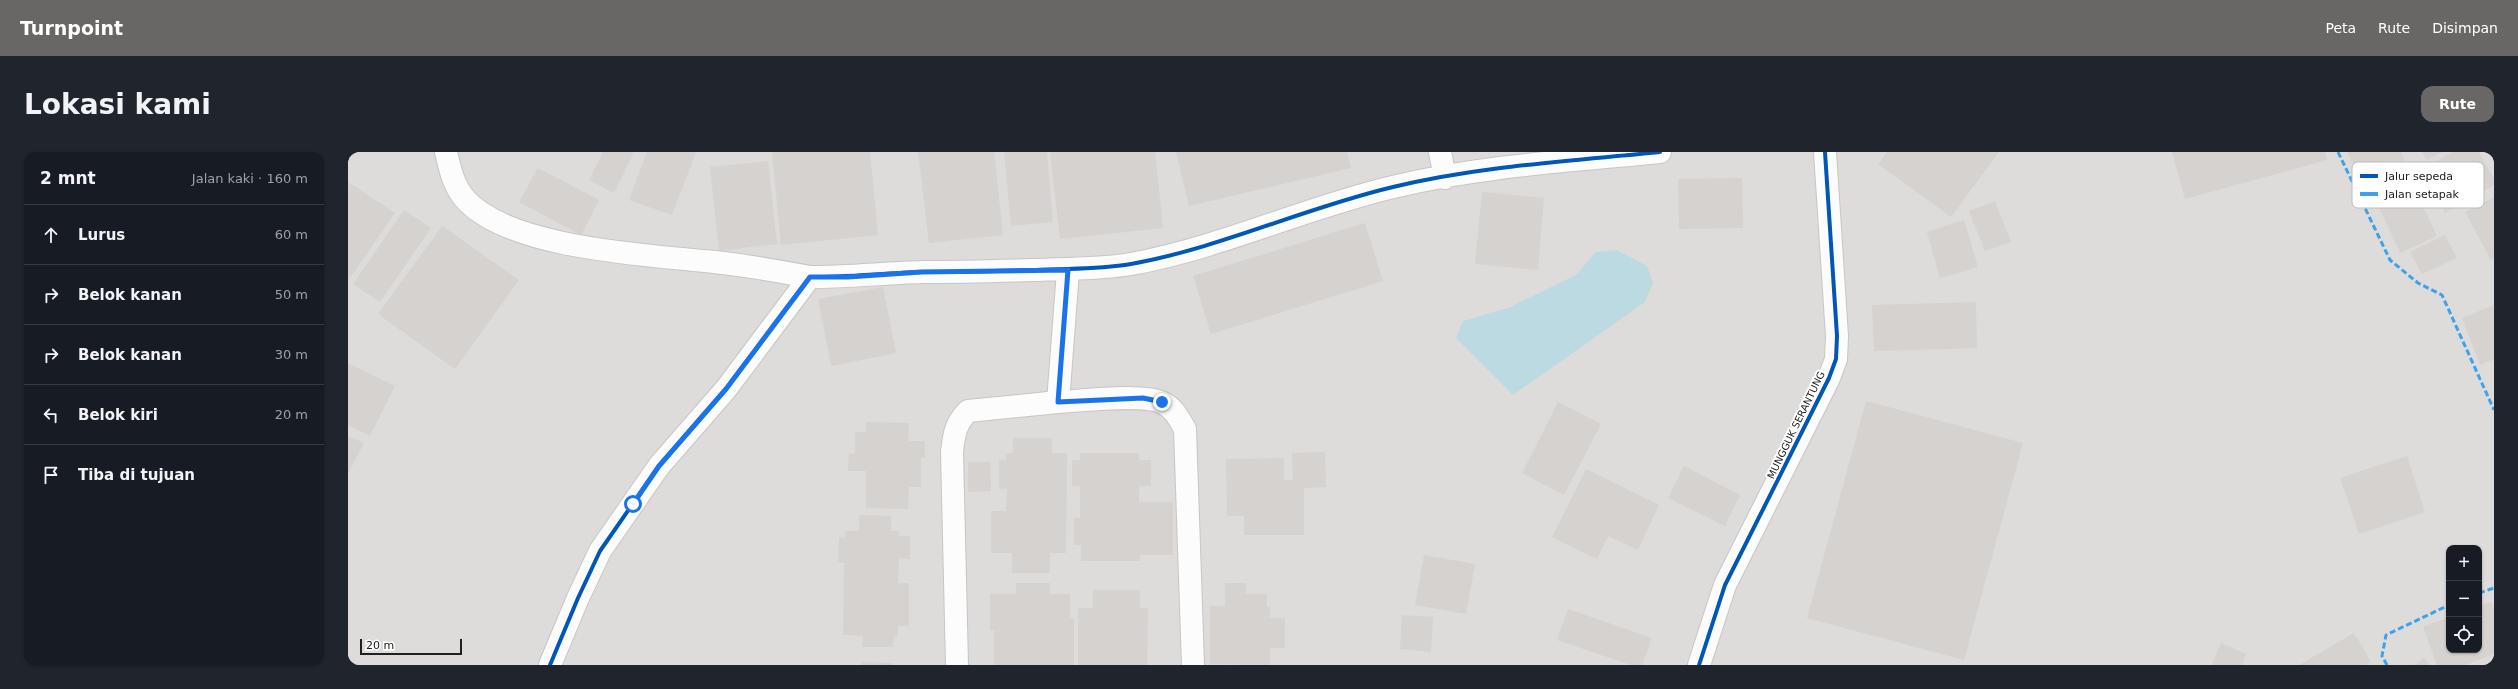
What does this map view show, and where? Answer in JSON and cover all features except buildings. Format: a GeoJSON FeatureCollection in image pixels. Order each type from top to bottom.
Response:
{"type":"FeatureCollection","features":[{"type":"Feature","properties":{"kind":"street"},"geometry":{"type":"LineString","coordinates":[[446,152],[453,182],[465,199],[498,224],[549,238],[610,250],[749,266],[810,277],[848,277],[921,272],[1092,270],[1178,254],[1344,200],[1395,187],[1506,168],[1660,152]]}},
{"type":"Feature","properties":{"kind":"street"},"geometry":{"type":"LineString","coordinates":[[1440,152],[1445,178]]}},
{"type":"Feature","properties":{"kind":"street","name":"MUNGGUK SERANTUNG"},"geometry":{"type":"LineString","coordinates":[[1699,665],[1725,585],[1814,412],[1836,359],[1837,336],[1825,152]]}},
{"type":"Feature","properties":{"kind":"street"},"geometry":{"type":"LineString","coordinates":[[1058,402],[1068,270]]}},
{"type":"Feature","properties":{"kind":"street"},"geometry":{"type":"LineString","coordinates":[[550,665],[578,598],[600,551],[659,466],[726,389],[810,277]]}},
{"type":"Feature","properties":{"kind":"street"},"geometry":{"type":"LineString","coordinates":[[957,665],[952,452],[958,420],[968,411],[1058,402],[1143,398],[1162,402],[1172,409],[1185,429],[1193,665]]}},
{"type":"Feature","properties":{"kind":"shaded area"},"geometry":{"type":"Polygon","coordinates":[[[348,152],[2494,152],[2494,665],[348,665],[348,152]]]}},
{"type":"Feature","properties":{"kind":"water"},"geometry":{"type":"Polygon","coordinates":[[[1616,250],[1647,266],[1653,283],[1645,302],[1513,395],[1456,338],[1463,321],[1508,308],[1576,275],[1596,252],[1616,250]]]}},
{"type":"Feature","properties":{"kind":"marked path"},"geometry":{"type":"LineString","coordinates":[[2338,152],[2352,181]]}},
{"type":"Feature","properties":{"kind":"marked path"},"geometry":{"type":"LineString","coordinates":[[2365,208],[2390,260],[2418,283],[2442,295],[2494,410]]}},
{"type":"Feature","properties":{"kind":"marked path"},"geometry":{"type":"LineString","coordinates":[[2482,592],[2494,588]]}},
{"type":"Feature","properties":{"kind":"marked path"},"geometry":{"type":"LineString","coordinates":[[2387,665],[2382,656],[2386,635],[2446,606]]}},
{"type":"Feature","properties":{"kind":"cycle path"},"geometry":{"type":"LineString","coordinates":[[550,665],[578,598],[600,551],[659,466],[726,389],[810,277],[1118,266],[1164,257],[1197,248],[1360,196],[1426,180],[1492,169],[1660,152]]}},
{"type":"Feature","properties":{"kind":"cycle path"},"geometry":{"type":"LineString","coordinates":[[1699,665],[1725,585],[1829,378],[1836,359],[1837,336],[1825,152]]}},
{"type":"Feature","properties":{"kind":"route"},"geometry":{"type":"LineString","coordinates":[[633,504],[659,466],[726,389],[810,277],[848,277],[921,272],[985,273],[1037,269],[1068,270],[1058,402],[1143,398],[1162,402]]}}]}
